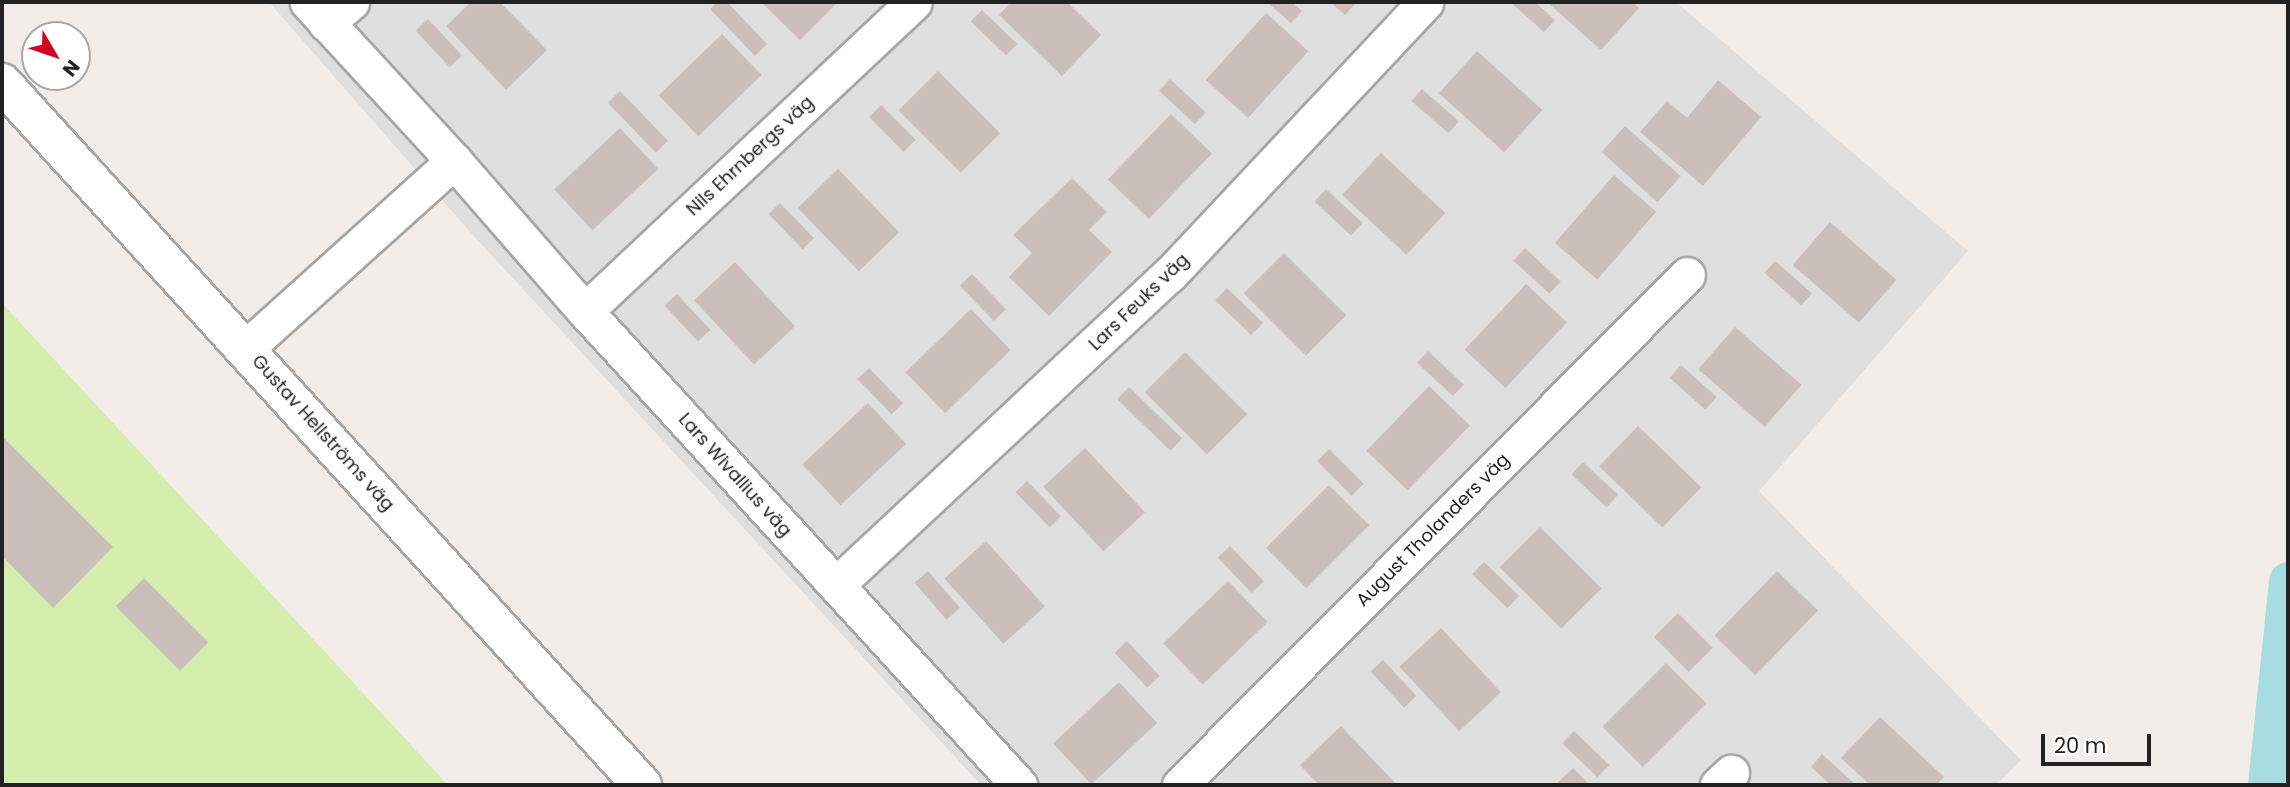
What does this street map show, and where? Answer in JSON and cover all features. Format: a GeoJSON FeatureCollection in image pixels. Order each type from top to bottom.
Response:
{"type":"FeatureCollection","features":[{"type":"Feature","properties":{"kind":"street","name":"Nils Ehrnbergs väg"},"geometry":{"type":"LineString","coordinates":[[585,311],[915,2]]}},
{"type":"Feature","properties":{"kind":"street","name":"Lars Feuks väg"},"geometry":{"type":"LineString","coordinates":[[836,585],[1170,274],[1425,2]]}},
{"type":"Feature","properties":{"kind":"street","name":"Lars Wivallius väg"},"geometry":{"type":"LineString","coordinates":[[328,9],[454,161],[585,311],[1019,785]]}},
{"type":"Feature","properties":{"kind":"street","name":"Gustav Hellströms väg"},"geometry":{"type":"LineString","coordinates":[[2,83],[642,785]]}},
{"type":"Feature","properties":{"kind":"street"},"geometry":{"type":"LineString","coordinates":[[246,348],[454,161]]}},
{"type":"Feature","properties":{"kind":"street","name":"August Tholanders väg"},"geometry":{"type":"LineString","coordinates":[[1180,785],[1687,275]]}},
{"type":"Feature","properties":{"kind":"shaded area"},"geometry":{"type":"Polygon","coordinates":[[[269,2],[1676,2],[1968,251],[1759,491],[2021,760],[1996,785],[981,785],[471,233],[269,2]]]}},
{"type":"Feature","properties":{"kind":"green space"},"geometry":{"type":"Polygon","coordinates":[[[2,303],[448,785],[2,785],[2,303]]]}},
{"type":"Feature","properties":{"kind":"building"},"geometry":{"type":"Polygon","coordinates":[[[471,2],[500,2],[547,50],[506,90],[446,26],[471,2]]]}},
{"type":"Feature","properties":{"kind":"building"},"geometry":{"type":"Polygon","coordinates":[[[718,2],[727,2],[767,44],[755,56],[710,9],[718,2]]]}},
{"type":"Feature","properties":{"kind":"building"},"geometry":{"type":"Polygon","coordinates":[[[761,2],[838,2],[800,40],[761,2]]]}},
{"type":"Feature","properties":{"kind":"building"},"geometry":{"type":"Polygon","coordinates":[[[1011,2],[1067,2],[1101,35],[1062,76],[999,15],[1011,2]]]}},
{"type":"Feature","properties":{"kind":"building"},"geometry":{"type":"Polygon","coordinates":[[[1267,2],[1292,2],[1302,11],[1291,23],[1267,2]]]}},
{"type":"Feature","properties":{"kind":"building"},"geometry":{"type":"Polygon","coordinates":[[[1330,2],[1357,2],[1345,15],[1330,2]]]}},
{"type":"Feature","properties":{"kind":"building"},"geometry":{"type":"Polygon","coordinates":[[[1510,2],[1535,2],[1555,20],[1544,32],[1510,2]]]}},
{"type":"Feature","properties":{"kind":"building"},"geometry":{"type":"Polygon","coordinates":[[[1547,2],[1632,2],[1639,8],[1601,50],[1547,2]]]}},
{"type":"Feature","properties":{"kind":"building"},"geometry":{"type":"Polygon","coordinates":[[[982,10],[1017,44],[1006,56],[971,22],[982,10]]]}},
{"type":"Feature","properties":{"kind":"building"},"geometry":{"type":"Polygon","coordinates":[[[1266,13],[1308,51],[1248,118],[1206,80],[1266,13]]]}},
{"type":"Feature","properties":{"kind":"building"},"geometry":{"type":"Polygon","coordinates":[[[428,19],[462,56],[450,67],[416,31],[428,19]]]}},
{"type":"Feature","properties":{"kind":"building"},"geometry":{"type":"Polygon","coordinates":[[[722,34],[762,75],[698,136],[659,95],[722,34]]]}},
{"type":"Feature","properties":{"kind":"building"},"geometry":{"type":"Polygon","coordinates":[[[1477,51],[1542,110],[1504,152],[1439,93],[1477,51]]]}},
{"type":"Feature","properties":{"kind":"building"},"geometry":{"type":"Polygon","coordinates":[[[938,71],[1000,133],[961,173],[898,111],[938,71]]]}},
{"type":"Feature","properties":{"kind":"building"},"geometry":{"type":"Polygon","coordinates":[[[1170,79],[1206,112],[1195,124],[1159,91],[1170,79]]]}},
{"type":"Feature","properties":{"kind":"building"},"geometry":{"type":"Polygon","coordinates":[[[1718,80],[1761,117],[1703,186],[1640,132],[1667,101],[1687,118],[1718,80]]]}},
{"type":"Feature","properties":{"kind":"building"},"geometry":{"type":"Polygon","coordinates":[[[1422,89],[1459,121],[1448,133],[1412,101],[1422,89]]]}},
{"type":"Feature","properties":{"kind":"building"},"geometry":{"type":"Polygon","coordinates":[[[620,91],[668,141],[656,152],[608,103],[620,91]]]}},
{"type":"Feature","properties":{"kind":"building"},"geometry":{"type":"Polygon","coordinates":[[[881,105],[916,140],[904,152],[869,117],[881,105]]]}},
{"type":"Feature","properties":{"kind":"building"},"geometry":{"type":"Polygon","coordinates":[[[1171,114],[1212,154],[1149,219],[1108,179],[1171,114]]]}},
{"type":"Feature","properties":{"kind":"building"},"geometry":{"type":"Polygon","coordinates":[[[1625,126],[1681,176],[1657,202],[1602,152],[1625,126]]]}},
{"type":"Feature","properties":{"kind":"building"},"geometry":{"type":"Polygon","coordinates":[[[620,128],[658,169],[592,230],[554,189],[620,128]]]}},
{"type":"Feature","properties":{"kind":"building"},"geometry":{"type":"Polygon","coordinates":[[[1381,153],[1445,213],[1406,255],[1342,195],[1381,153]]]}},
{"type":"Feature","properties":{"kind":"building"},"geometry":{"type":"Polygon","coordinates":[[[838,169],[899,232],[859,271],[798,208],[838,169]]]}},
{"type":"Feature","properties":{"kind":"building"},"geometry":{"type":"Polygon","coordinates":[[[1614,175],[1656,212],[1597,280],[1555,243],[1614,175]]]}},
{"type":"Feature","properties":{"kind":"building"},"geometry":{"type":"Polygon","coordinates":[[[1072,178],[1107,212],[1089,230],[1112,252],[1049,316],[1009,277],[1032,253],[1013,235],[1072,178]]]}},
{"type":"Feature","properties":{"kind":"building"},"geometry":{"type":"Polygon","coordinates":[[[1326,189],[1363,223],[1351,236],[1314,201],[1326,189]]]}},
{"type":"Feature","properties":{"kind":"building"},"geometry":{"type":"Polygon","coordinates":[[[780,203],[814,238],[803,249],[768,214],[780,203]]]}},
{"type":"Feature","properties":{"kind":"building"},"geometry":{"type":"Polygon","coordinates":[[[1830,222],[1896,280],[1859,323],[1793,265],[1830,222]]]}},
{"type":"Feature","properties":{"kind":"building"},"geometry":{"type":"Polygon","coordinates":[[[1525,248],[1561,281],[1549,294],[1513,260],[1525,248]]]}},
{"type":"Feature","properties":{"kind":"building"},"geometry":{"type":"Polygon","coordinates":[[[1284,253],[1346,315],[1306,356],[1244,293],[1284,253]]]}},
{"type":"Feature","properties":{"kind":"building"},"geometry":{"type":"Polygon","coordinates":[[[1775,261],[1812,293],[1801,305],[1765,273],[1775,261]]]}},
{"type":"Feature","properties":{"kind":"building"},"geometry":{"type":"Polygon","coordinates":[[[735,262],[795,326],[754,365],[694,300],[735,262]]]}},
{"type":"Feature","properties":{"kind":"building"},"geometry":{"type":"Polygon","coordinates":[[[972,274],[1006,309],[994,321],[960,286],[972,274]]]}},
{"type":"Feature","properties":{"kind":"building"},"geometry":{"type":"Polygon","coordinates":[[[1526,284],[1567,322],[1506,388],[1465,350],[1526,284]]]}},
{"type":"Feature","properties":{"kind":"building"},"geometry":{"type":"Polygon","coordinates":[[[1227,288],[1263,323],[1251,335],[1215,300],[1227,288]]]}},
{"type":"Feature","properties":{"kind":"building"},"geometry":{"type":"Polygon","coordinates":[[[677,294],[710,330],[698,341],[665,306],[677,294]]]}},
{"type":"Feature","properties":{"kind":"building"},"geometry":{"type":"Polygon","coordinates":[[[971,309],[1011,350],[945,413],[906,372],[971,309]]]}},
{"type":"Feature","properties":{"kind":"building"},"geometry":{"type":"Polygon","coordinates":[[[1735,327],[1801,385],[1765,427],[1698,369],[1735,327]]]}},
{"type":"Feature","properties":{"kind":"building"},"geometry":{"type":"Polygon","coordinates":[[[1428,351],[1464,384],[1453,396],[1417,363],[1428,351]]]}},
{"type":"Feature","properties":{"kind":"building"},"geometry":{"type":"Polygon","coordinates":[[[1185,352],[1247,414],[1207,455],[1145,392],[1185,352]]]}},
{"type":"Feature","properties":{"kind":"building"},"geometry":{"type":"Polygon","coordinates":[[[1681,365],[1717,397],[1705,410],[1670,378],[1681,365]]]}},
{"type":"Feature","properties":{"kind":"building"},"geometry":{"type":"Polygon","coordinates":[[[869,368],[903,403],[892,414],[857,379],[869,368]]]}},
{"type":"Feature","properties":{"kind":"building"},"geometry":{"type":"Polygon","coordinates":[[[1429,386],[1470,426],[1407,490],[1366,451],[1429,386]]]}},
{"type":"Feature","properties":{"kind":"building"},"geometry":{"type":"Polygon","coordinates":[[[1129,387],[1182,438],[1170,451],[1117,399],[1129,387]]]}},
{"type":"Feature","properties":{"kind":"building"},"geometry":{"type":"Polygon","coordinates":[[[868,403],[906,444],[840,505],[802,464],[868,403]]]}},
{"type":"Feature","properties":{"kind":"building"},"geometry":{"type":"Polygon","coordinates":[[[1638,426],[1701,487],[1662,527],[1599,466],[1638,426]]]}},
{"type":"Feature","properties":{"kind":"building"},"geometry":{"type":"Polygon","coordinates":[[[2,436],[113,547],[53,608],[2,556],[2,436]]]}},
{"type":"Feature","properties":{"kind":"building"},"geometry":{"type":"Polygon","coordinates":[[[1085,448],[1145,512],[1103,551],[1043,487],[1085,448]]]}},
{"type":"Feature","properties":{"kind":"building"},"geometry":{"type":"Polygon","coordinates":[[[1329,449],[1364,484],[1352,496],[1317,461],[1329,449]]]}},
{"type":"Feature","properties":{"kind":"building"},"geometry":{"type":"Polygon","coordinates":[[[1583,462],[1618,495],[1607,507],[1571,474],[1583,462]]]}},
{"type":"Feature","properties":{"kind":"building"},"geometry":{"type":"Polygon","coordinates":[[[1027,481],[1061,516],[1050,527],[1015,492],[1027,481]]]}},
{"type":"Feature","properties":{"kind":"building"},"geometry":{"type":"Polygon","coordinates":[[[1329,485],[1369,525],[1306,588],[1266,548],[1329,485]]]}},
{"type":"Feature","properties":{"kind":"building"},"geometry":{"type":"Polygon","coordinates":[[[1540,527],[1602,589],[1561,629],[1500,567],[1540,527]]]}},
{"type":"Feature","properties":{"kind":"building"},"geometry":{"type":"Polygon","coordinates":[[[986,541],[1045,606],[1003,644],[944,578],[986,541]]]}},
{"type":"Feature","properties":{"kind":"building"},"geometry":{"type":"Polygon","coordinates":[[[1230,546],[1264,581],[1252,593],[1218,558],[1230,546]]]}},
{"type":"Feature","properties":{"kind":"building"},"geometry":{"type":"Polygon","coordinates":[[[1484,562],[1519,596],[1507,608],[1472,574],[1484,562]]]}},
{"type":"Feature","properties":{"kind":"building"},"geometry":{"type":"Polygon","coordinates":[[[928,571],[960,608],[947,620],[914,583],[928,571]]]}},
{"type":"Feature","properties":{"kind":"building"},"geometry":{"type":"Polygon","coordinates":[[[1777,571],[1818,611],[1755,675],[1714,636],[1777,571]]]}},
{"type":"Feature","properties":{"kind":"building"},"geometry":{"type":"Polygon","coordinates":[[[144,578],[208,642],[180,671],[116,606],[144,578]]]}},
{"type":"Feature","properties":{"kind":"building"},"geometry":{"type":"Polygon","coordinates":[[[1228,581],[1268,622],[1203,685],[1163,644],[1228,581]]]}},
{"type":"Feature","properties":{"kind":"building"},"geometry":{"type":"Polygon","coordinates":[[[1678,613],[1713,648],[1689,672],[1654,637],[1678,613]]]}},
{"type":"Feature","properties":{"kind":"building"},"geometry":{"type":"Polygon","coordinates":[[[1441,628],[1501,692],[1459,731],[1399,667],[1441,628]]]}},
{"type":"Feature","properties":{"kind":"building"},"geometry":{"type":"Polygon","coordinates":[[[1127,641],[1160,676],[1147,688],[1115,653],[1127,641]]]}},
{"type":"Feature","properties":{"kind":"building"},"geometry":{"type":"Polygon","coordinates":[[[1383,660],[1416,696],[1404,707],[1371,672],[1383,660]]]}},
{"type":"Feature","properties":{"kind":"building"},"geometry":{"type":"Polygon","coordinates":[[[1666,663],[1706,703],[1643,767],[1602,727],[1666,663]]]}},
{"type":"Feature","properties":{"kind":"building"},"geometry":{"type":"Polygon","coordinates":[[[1119,682],[1157,723],[1091,784],[1053,743],[1119,682]]]}},
{"type":"Feature","properties":{"kind":"building"},"geometry":{"type":"Polygon","coordinates":[[[1880,717],[1944,777],[1936,785],[1870,785],[1841,758],[1880,717]]]}},
{"type":"Feature","properties":{"kind":"building"},"geometry":{"type":"Polygon","coordinates":[[[1341,726],[1397,785],[1319,785],[1300,765],[1341,726]]]}},
{"type":"Feature","properties":{"kind":"building"},"geometry":{"type":"Polygon","coordinates":[[[1574,731],[1609,765],[1597,777],[1562,743],[1574,731]]]}},
{"type":"Feature","properties":{"kind":"building"},"geometry":{"type":"Polygon","coordinates":[[[1822,754],[1856,785],[1831,785],[1811,767],[1822,754]]]}},
{"type":"Feature","properties":{"kind":"building"},"geometry":{"type":"Polygon","coordinates":[[[1573,768],[1590,785],[1555,785],[1573,768]]]}},
{"type":"Feature","properties":{"kind":"waterway"},"geometry":{"type":"LineString","coordinates":[[2267,785],[2288,581]]}}]}
